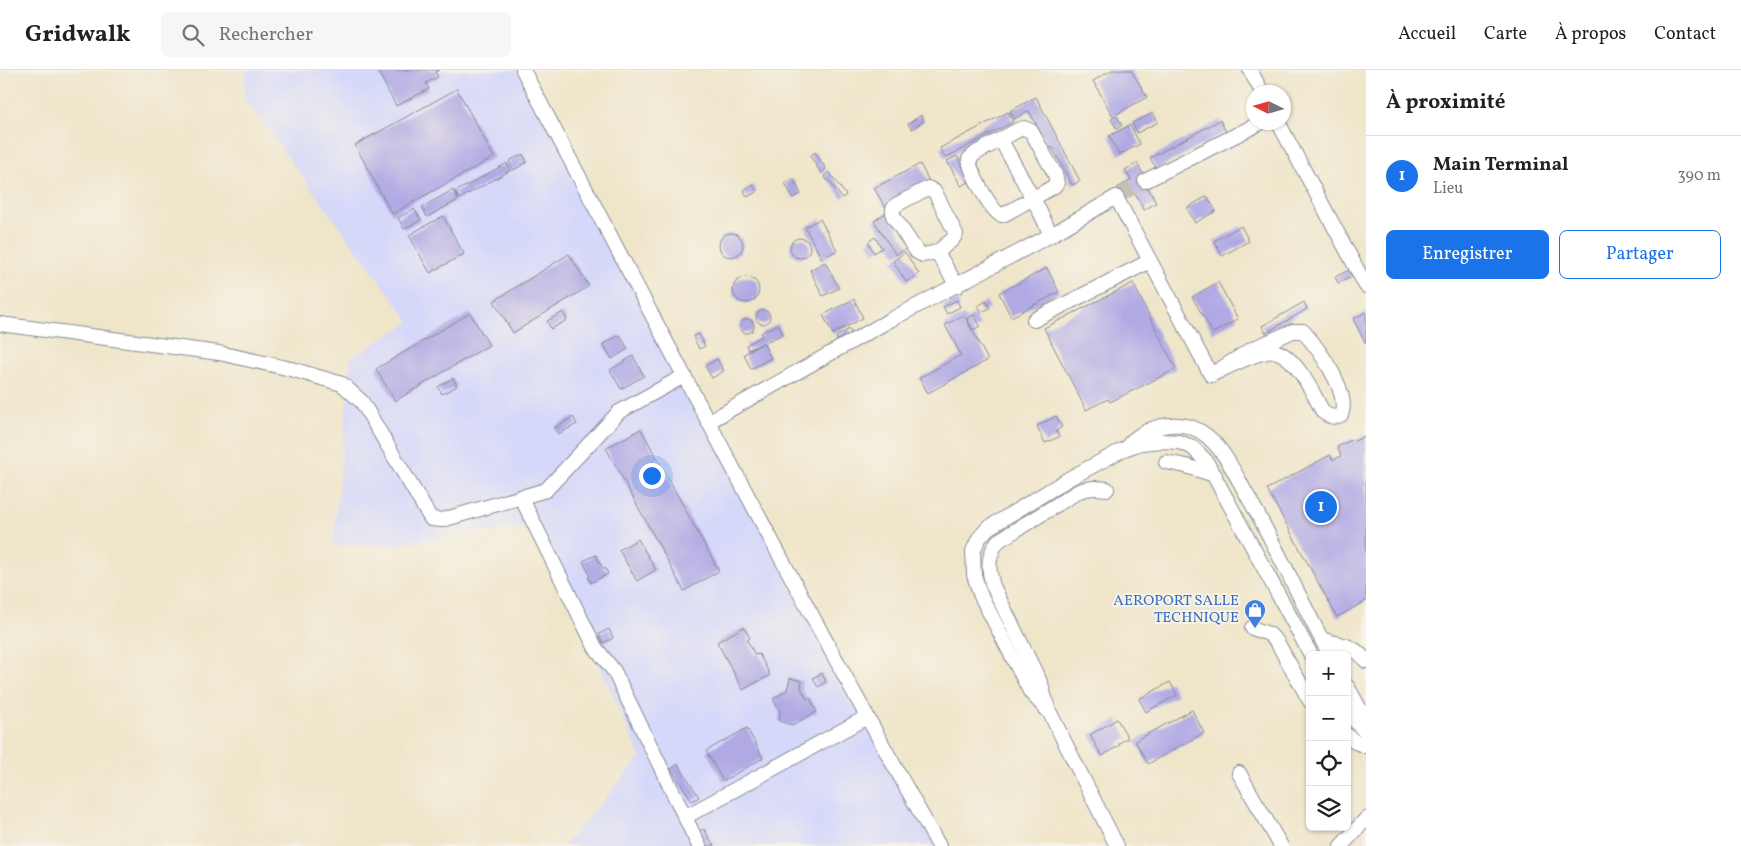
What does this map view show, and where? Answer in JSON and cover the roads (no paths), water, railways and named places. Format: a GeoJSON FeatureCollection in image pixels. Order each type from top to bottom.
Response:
{"type":"FeatureCollection","features":[{"type":"Feature","properties":{"kind":"street"},"geometry":{"type":"LineString","coordinates":[[523,70],[866,717],[939,846]]}},
{"type":"Feature","properties":{"kind":"street"},"geometry":{"type":"LineString","coordinates":[[1250,70],[1258,85]]}},
{"type":"Feature","properties":{"kind":"street"},"geometry":{"type":"LineString","coordinates":[[1024,128],[1031,131],[1055,174],[1057,183],[1033,198],[1001,215],[992,208],[972,168],[970,159],[976,153],[1018,130],[1024,128]]}},
{"type":"Feature","properties":{"kind":"street"},"geometry":{"type":"LineString","coordinates":[[1145,181],[1246,130]]}},
{"type":"Feature","properties":{"kind":"street"},"geometry":{"type":"LineString","coordinates":[[1282,130],[1366,286]]}},
{"type":"Feature","properties":{"kind":"street"},"geometry":{"type":"LineString","coordinates":[[1001,140],[1051,235]]}},
{"type":"Feature","properties":{"kind":"street"},"geometry":{"type":"LineString","coordinates":[[928,188],[935,192],[956,234],[952,240],[937,252],[923,255],[917,252],[893,216],[893,209],[896,205],[928,188]]}},
{"type":"Feature","properties":{"kind":"street"},"geometry":{"type":"LineString","coordinates":[[708,422],[890,320],[1051,235],[1118,196],[1150,261],[1211,375]]}},
{"type":"Feature","properties":{"kind":"street"},"geometry":{"type":"LineString","coordinates":[[937,252],[957,286]]}},
{"type":"Feature","properties":{"kind":"street"},"geometry":{"type":"LineString","coordinates":[[1034,320],[1150,261]]}},
{"type":"Feature","properties":{"kind":"street"},"geometry":{"type":"LineString","coordinates":[[0,324],[219,353],[291,369],[342,384],[362,402],[431,519],[442,520],[546,490],[619,412],[684,376]]}},
{"type":"Feature","properties":{"kind":"street"},"geometry":{"type":"LineString","coordinates":[[1292,331],[1304,331],[1331,372],[1341,393],[1344,409],[1342,415],[1336,418],[1329,417],[1323,412],[1292,361],[1277,352],[1264,352],[1211,375],[1244,353],[1281,335],[1292,331]]}},
{"type":"Feature","properties":{"kind":"street"},"geometry":{"type":"LineString","coordinates":[[1124,449],[1137,436],[1159,426],[1172,424],[1187,426],[1205,434],[1222,452],[1270,536],[1299,597],[1328,651]]}},
{"type":"Feature","properties":{"kind":"street"},"geometry":{"type":"LineString","coordinates":[[1050,714],[1032,693],[980,594],[974,575],[973,551],[979,538],[988,528],[1070,478],[1124,449],[1141,443],[1178,442],[1192,447],[1206,460],[1309,651]]}},
{"type":"Feature","properties":{"kind":"street"},"geometry":{"type":"LineString","coordinates":[[1166,462],[1186,466],[1215,476]]}},
{"type":"Feature","properties":{"kind":"street"},"geometry":{"type":"LineString","coordinates":[[1109,486],[1079,491],[998,541],[988,560],[989,574],[993,586],[1040,684],[1050,714],[1117,846]]}},
{"type":"Feature","properties":{"kind":"street"},"geometry":{"type":"LineString","coordinates":[[522,497],[595,647],[614,671],[699,846]]}},
{"type":"Feature","properties":{"kind":"street"},"geometry":{"type":"LineString","coordinates":[[1306,684],[1281,640],[1273,630],[1252,626],[1269,634],[1277,642],[1306,694]]}},
{"type":"Feature","properties":{"kind":"street"},"geometry":{"type":"LineString","coordinates":[[1322,639],[1350,646],[1366,660]]}},
{"type":"Feature","properties":{"kind":"street"},"geometry":{"type":"LineString","coordinates":[[1351,693],[1366,720]]}},
{"type":"Feature","properties":{"kind":"street"},"geometry":{"type":"LineString","coordinates":[[685,817],[866,717]]}},
{"type":"Feature","properties":{"kind":"street"},"geometry":{"type":"LineString","coordinates":[[1351,717],[1366,734]]}},
{"type":"Feature","properties":{"kind":"street"},"geometry":{"type":"LineString","coordinates":[[1351,738],[1366,746]]}},
{"type":"Feature","properties":{"kind":"street"},"geometry":{"type":"LineString","coordinates":[[1239,773],[1281,846]]}},
{"type":"Feature","properties":{"kind":"street"},"geometry":{"type":"LineString","coordinates":[[1341,846],[1366,819]]}},
{"type":"Feature","properties":{"kind":"tunnel"},"geometry":{"type":"LineString","coordinates":[[1120,195],[1145,181]]}},
{"type":"Feature","properties":{"kind":"place","name":"Main Terminal"},"geometry":{"type":"Point","coordinates":[1321,507]}},
{"type":"Feature","properties":{"kind":"place","name":"AEROPORT SALLE TECHNIQUE"},"geometry":{"type":"Point","coordinates":[1255,629]}}]}
